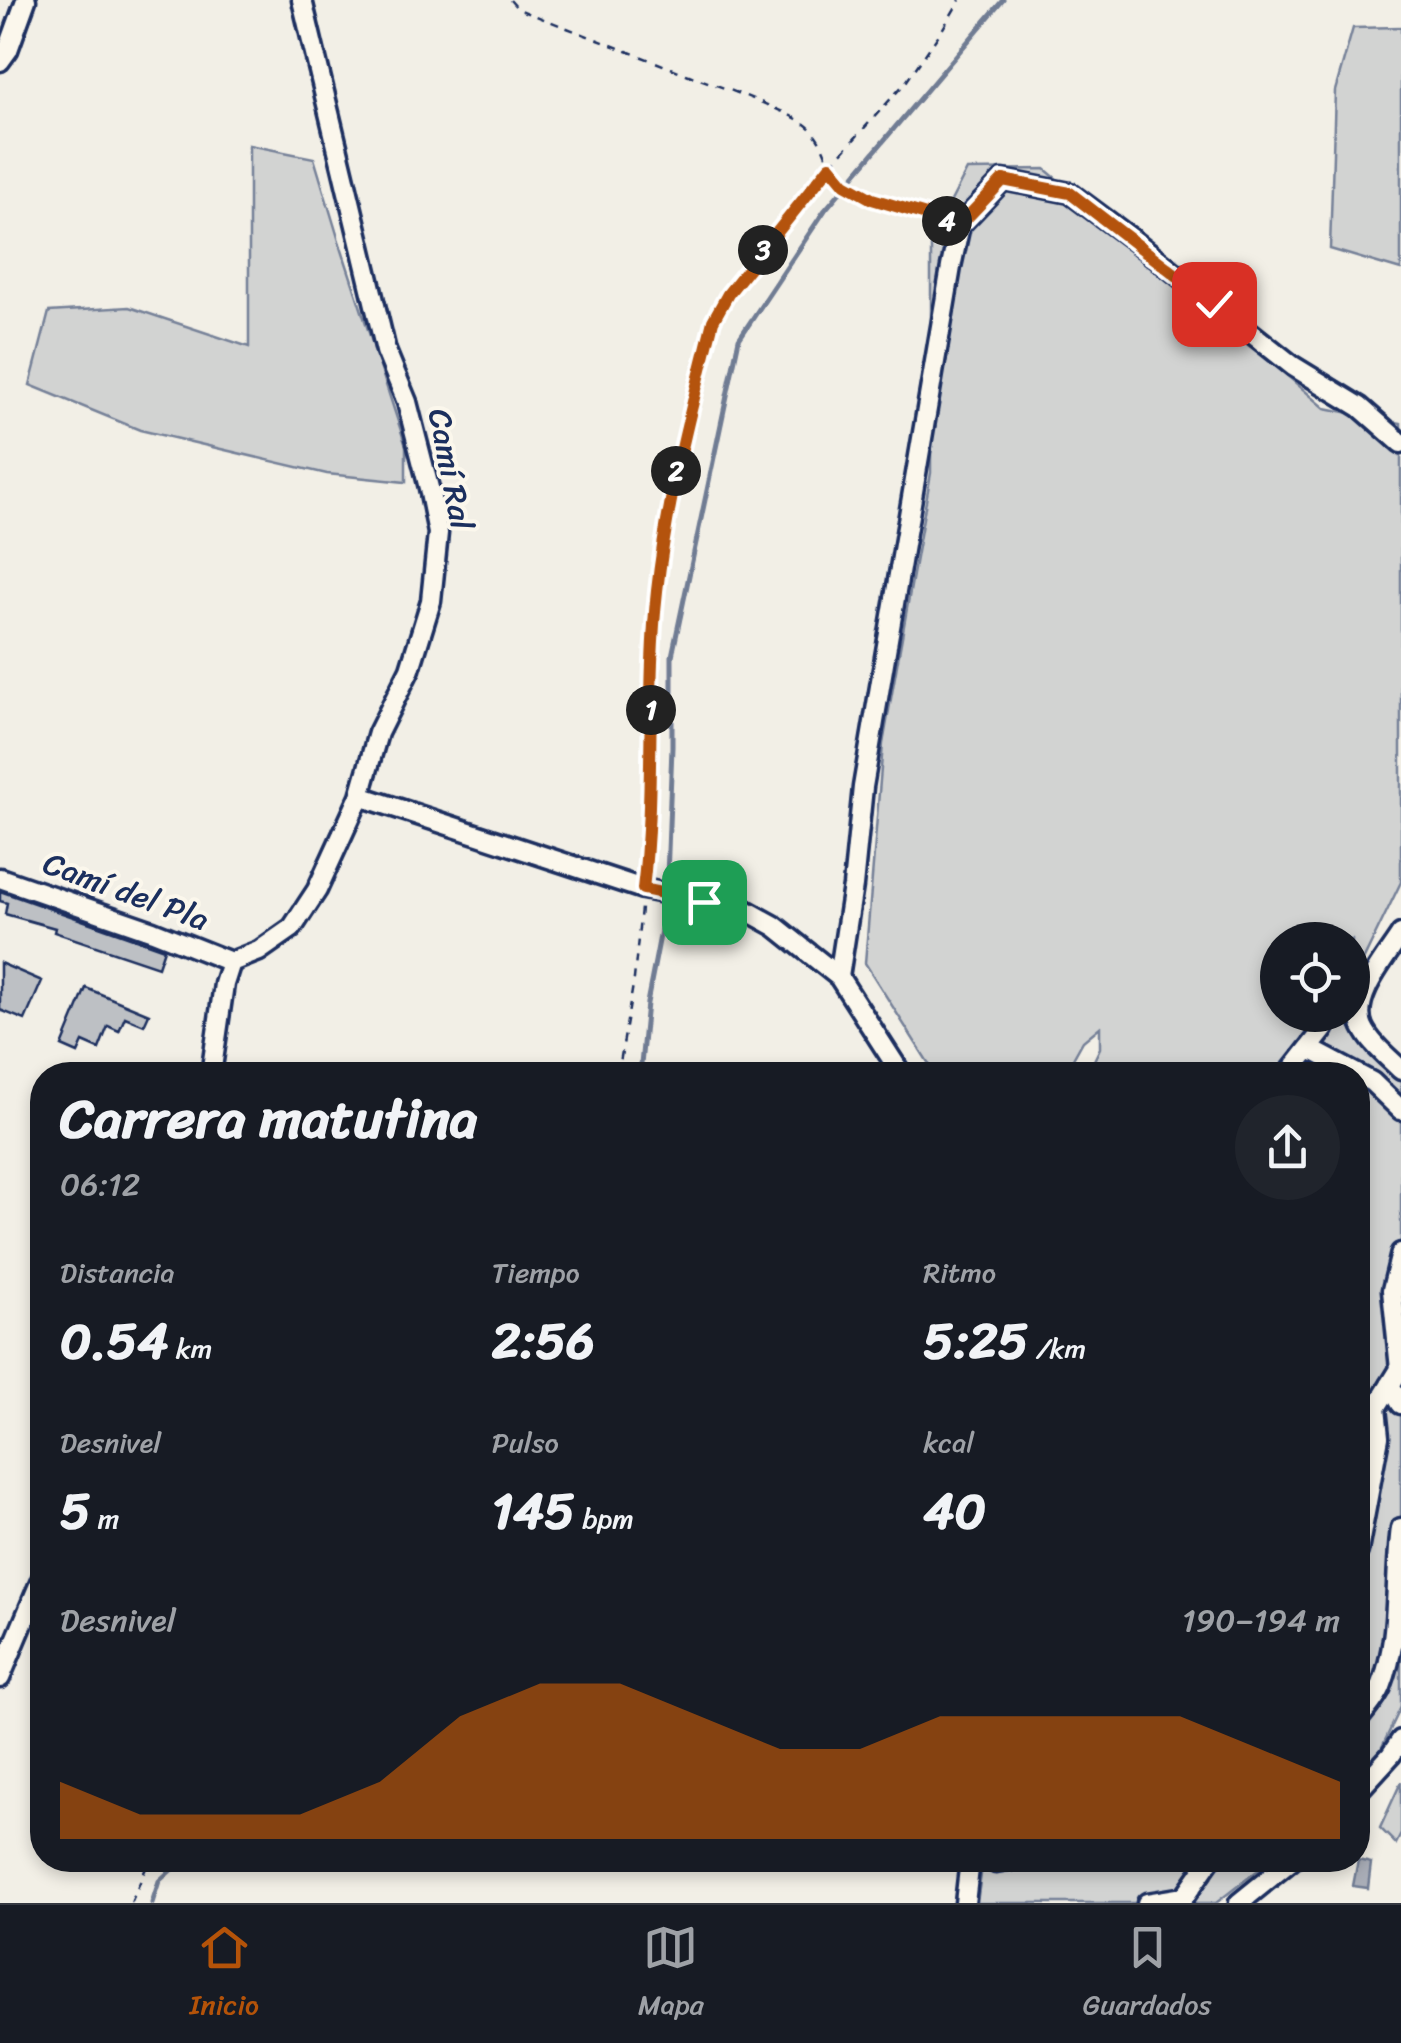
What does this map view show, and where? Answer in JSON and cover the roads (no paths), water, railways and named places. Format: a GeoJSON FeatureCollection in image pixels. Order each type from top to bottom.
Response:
{"type":"FeatureCollection","features":[{"type":"Feature","properties":{"kind":"street"},"geometry":{"type":"LineString","coordinates":[[0,62],[26,0]]}},
{"type":"Feature","properties":{"kind":"street","name":"Camí Ral"},"geometry":{"type":"LineString","coordinates":[[231,962],[260,951],[292,928],[317,890],[360,796],[378,733],[410,669],[432,601],[438,533],[407,402],[386,351],[302,0]]}},
{"type":"Feature","properties":{"kind":"street"},"geometry":{"type":"LineString","coordinates":[[839,977],[862,787],[951,267],[960,225],[1003,180],[1070,193],[1293,366],[1360,408],[1401,443]]}},
{"type":"Feature","properties":{"kind":"street"},"geometry":{"type":"LineString","coordinates":[[360,796],[643,889],[744,909],[776,926],[839,977],[894,1062]]}},
{"type":"Feature","properties":{"kind":"street","name":"Camí del Pla"},"geometry":{"type":"LineString","coordinates":[[0,878],[153,930],[231,962]]}},
{"type":"Feature","properties":{"kind":"street"},"geometry":{"type":"LineString","coordinates":[[1401,934],[1364,992],[1360,1008],[1362,1025],[1401,1070]]}},
{"type":"Feature","properties":{"kind":"street"},"geometry":{"type":"LineString","coordinates":[[213,1062],[231,962]]}},
{"type":"Feature","properties":{"kind":"street"},"geometry":{"type":"LineString","coordinates":[[1299,1062],[1321,1032]]}},
{"type":"Feature","properties":{"kind":"street"},"geometry":{"type":"LineString","coordinates":[[1310,1049],[1334,1062]]}},
{"type":"Feature","properties":{"kind":"street"},"geometry":{"type":"LineString","coordinates":[[1370,1081],[1401,1110]]}},
{"type":"Feature","properties":{"kind":"street"},"geometry":{"type":"LineString","coordinates":[[1370,1403],[1390,1385],[1400,1369],[1392,1290],[1401,1254]]}},
{"type":"Feature","properties":{"kind":"street"},"geometry":{"type":"LineString","coordinates":[[1390,1385],[1401,1404]]}},
{"type":"Feature","properties":{"kind":"street"},"geometry":{"type":"LineString","coordinates":[[1370,1414],[1379,1437],[1370,1486]]}},
{"type":"Feature","properties":{"kind":"street"},"geometry":{"type":"LineString","coordinates":[[1370,1704],[1380,1690],[1396,1633],[1401,1528]]}},
{"type":"Feature","properties":{"kind":"street"},"geometry":{"type":"LineString","coordinates":[[0,1678],[30,1607]]}},
{"type":"Feature","properties":{"kind":"street"},"geometry":{"type":"LineString","coordinates":[[1370,1778],[1401,1740]]}},
{"type":"Feature","properties":{"kind":"street"},"geometry":{"type":"LineString","coordinates":[[966,1903],[969,1872]]}},
{"type":"Feature","properties":{"kind":"street"},"geometry":{"type":"LineString","coordinates":[[1147,1903],[1183,1900],[1202,1872]]}},
{"type":"Feature","properties":{"kind":"street"},"geometry":{"type":"LineString","coordinates":[[1240,1903],[1277,1872]]}},
{"type":"Feature","properties":{"kind":"waterway"},"geometry":{"type":"LineString","coordinates":[[667,877],[672,656],[739,339],[825,210],[1003,0]]}},
{"type":"Feature","properties":{"kind":"waterway"},"geometry":{"type":"LineString","coordinates":[[641,1062],[647,1003],[663,920]]}},
{"type":"Feature","properties":{"kind":"waterway"},"geometry":{"type":"LineString","coordinates":[[152,1903],[159,1881],[169,1872]]}}]}
